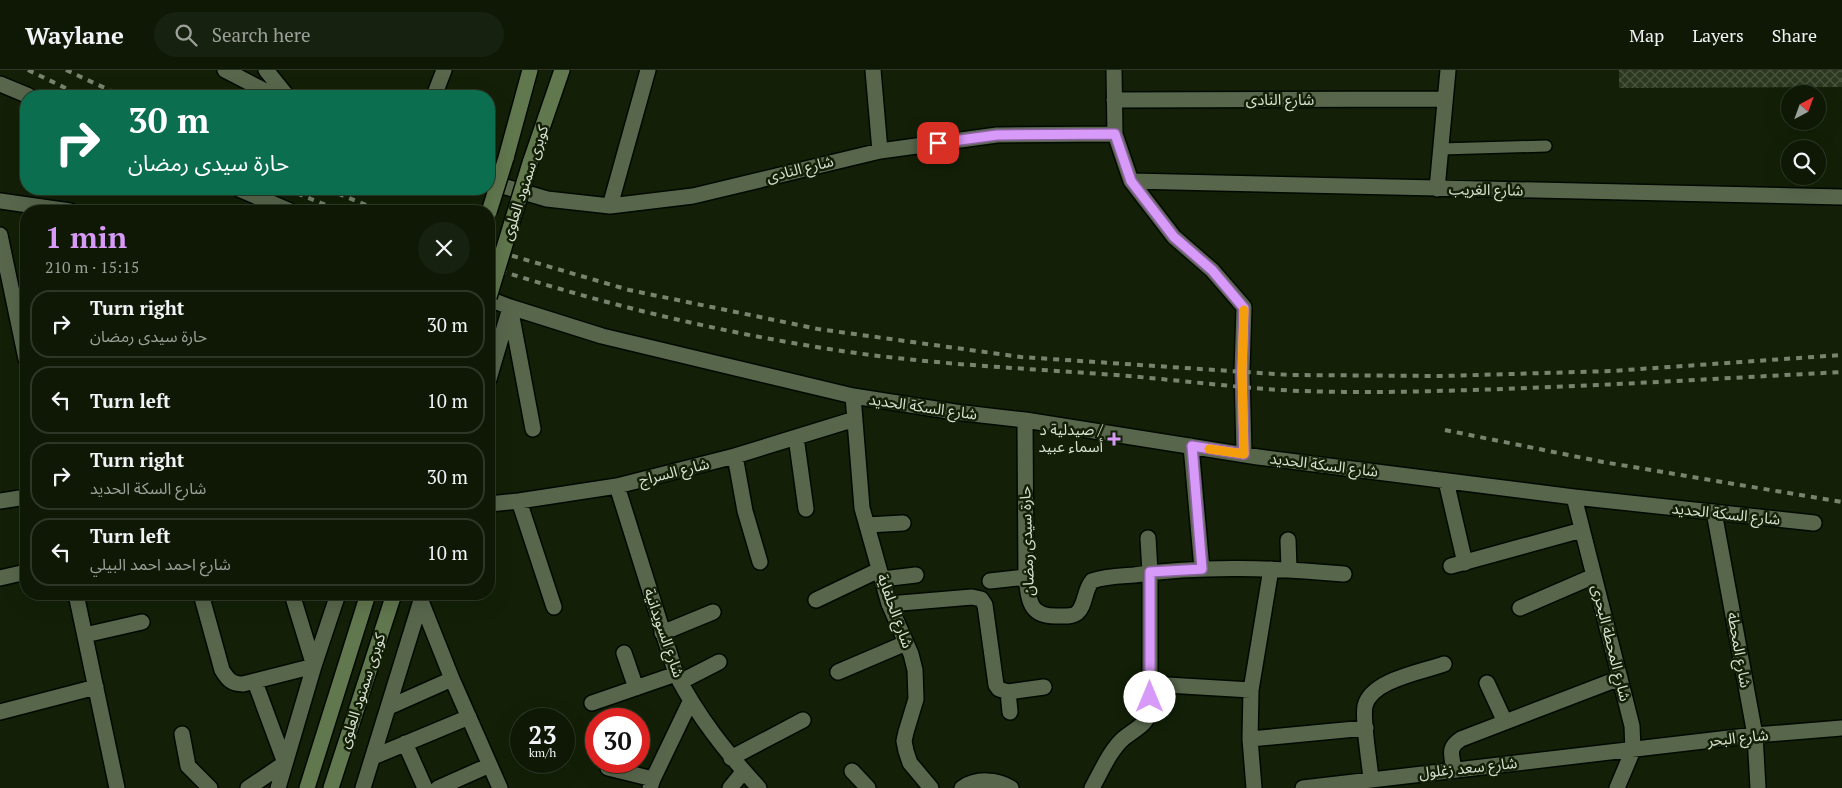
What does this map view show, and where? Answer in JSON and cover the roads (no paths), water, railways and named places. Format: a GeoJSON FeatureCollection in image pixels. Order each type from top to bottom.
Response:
{"type":"FeatureCollection","features":[{"type":"Feature","properties":{"kind":"main road","name":"كوبرى سمنود العلوى"},"geometry":{"type":"LineString","coordinates":[[495,193],[530,70]]}},
{"type":"Feature","properties":{"kind":"main road","name":"كوبرى سمنود العلوى"},"geometry":{"type":"LineString","coordinates":[[495,278],[530,163],[562,70]]}},
{"type":"Feature","properties":{"kind":"main road","name":"كوبرى سمنود العلوى"},"geometry":{"type":"LineString","coordinates":[[307,788],[366,600]]}},
{"type":"Feature","properties":{"kind":"main road","name":"كوبرى سمنود العلوى"},"geometry":{"type":"LineString","coordinates":[[331,788],[392,600]]}},
{"type":"Feature","properties":{"kind":"street"},"geometry":{"type":"LineString","coordinates":[[225,70],[263,90]]}},
{"type":"Feature","properties":{"kind":"street"},"geometry":{"type":"LineString","coordinates":[[436,90],[444,70]]}},
{"type":"Feature","properties":{"kind":"street"},"geometry":{"type":"LineString","coordinates":[[610,206],[648,70]]}},
{"type":"Feature","properties":{"kind":"street"},"geometry":{"type":"LineString","coordinates":[[874,70],[880,151]]}},
{"type":"Feature","properties":{"kind":"street"},"geometry":{"type":"LineString","coordinates":[[1114,70],[1115,134],[1131,181],[1174,237],[1212,270],[1244,308],[1242,372],[1244,454]]}},
{"type":"Feature","properties":{"kind":"street"},"geometry":{"type":"LineString","coordinates":[[1438,189],[1448,70]]}},
{"type":"Feature","properties":{"kind":"street"},"geometry":{"type":"LineString","coordinates":[[268,71],[282,90]]}},
{"type":"Feature","properties":{"kind":"street"},"geometry":{"type":"LineString","coordinates":[[0,84],[20,92]]}},
{"type":"Feature","properties":{"kind":"street","name":"شارع النادى"},"geometry":{"type":"LineString","coordinates":[[1114,100],[1445,99]]}},
{"type":"Feature","properties":{"kind":"street","name":"شارع النادى"},"geometry":{"type":"LineString","coordinates":[[495,184],[547,199],[610,206],[693,196],[880,151],[997,135],[1115,134]]}},
{"type":"Feature","properties":{"kind":"street","name":"شارع الغريب"},"geometry":{"type":"LineString","coordinates":[[1131,181],[1842,197]]}},
{"type":"Feature","properties":{"kind":"street"},"geometry":{"type":"LineString","coordinates":[[253,195],[276,205]]}},
{"type":"Feature","properties":{"kind":"street"},"geometry":{"type":"LineString","coordinates":[[0,201],[28,205]]}},
{"type":"Feature","properties":{"kind":"street"},"geometry":{"type":"LineString","coordinates":[[0,235],[20,330]]}},
{"type":"Feature","properties":{"kind":"street","name":"شارع السكة الحديد"},"geometry":{"type":"LineString","coordinates":[[495,301],[602,336],[853,396],[1244,454],[1574,497],[1814,523]]}},
{"type":"Feature","properties":{"kind":"street"},"geometry":{"type":"LineString","coordinates":[[495,358],[510,307]]}},
{"type":"Feature","properties":{"kind":"street"},"geometry":{"type":"LineString","coordinates":[[510,307],[533,429]]}},
{"type":"Feature","properties":{"kind":"street","name":"شارع الحلفاية"},"geometry":{"type":"LineString","coordinates":[[853,396],[862,508],[889,604],[906,643],[915,670],[916,699],[904,741],[910,763],[931,788]]}},
{"type":"Feature","properties":{"kind":"street","name":"شارع السراج"},"geometry":{"type":"LineString","coordinates":[[495,504],[519,502],[617,486],[734,456],[855,419]]}},
{"type":"Feature","properties":{"kind":"street","name":"حارة سيدى رمضان"},"geometry":{"type":"LineString","coordinates":[[1025,420],[1026,578],[1028,601],[1032,608],[1047,616],[1072,616],[1078,612],[1082,606],[1086,590],[1092,581],[1150,572],[1202,569],[1289,569],[1344,574]]}},
{"type":"Feature","properties":{"kind":"street"},"geometry":{"type":"LineString","coordinates":[[796,437],[806,509]]}},
{"type":"Feature","properties":{"kind":"street"},"geometry":{"type":"LineString","coordinates":[[1192,446],[1202,569]]}},
{"type":"Feature","properties":{"kind":"street"},"geometry":{"type":"LineString","coordinates":[[734,456],[745,511],[760,562]]}},
{"type":"Feature","properties":{"kind":"street"},"geometry":{"type":"LineString","coordinates":[[1446,480],[1458,565],[1582,530]]}},
{"type":"Feature","properties":{"kind":"street","name":"شارع السويدانية"},"geometry":{"type":"LineString","coordinates":[[617,486],[662,633],[678,678],[690,702],[731,758],[759,788]]}},
{"type":"Feature","properties":{"kind":"street","name":"شارع المحطة البحرى"},"geometry":{"type":"LineString","coordinates":[[1574,497],[1632,726],[1633,750],[1617,788]]}},
{"type":"Feature","properties":{"kind":"street"},"geometry":{"type":"LineString","coordinates":[[0,500],[20,498]]}},
{"type":"Feature","properties":{"kind":"street"},"geometry":{"type":"LineString","coordinates":[[519,502],[554,607]]}},
{"type":"Feature","properties":{"kind":"street","name":"شارع المحطة"},"geometry":{"type":"LineString","coordinates":[[1714,512],[1755,735],[1758,788]]}},
{"type":"Feature","properties":{"kind":"street"},"geometry":{"type":"LineString","coordinates":[[867,525],[903,524]]}},
{"type":"Feature","properties":{"kind":"street"},"geometry":{"type":"LineString","coordinates":[[1092,788],[1122,739],[1143,724],[1148,718],[1150,684],[1150,572],[1148,538]]}},
{"type":"Feature","properties":{"kind":"street"},"geometry":{"type":"LineString","coordinates":[[1288,540],[1289,569]]}},
{"type":"Feature","properties":{"kind":"street"},"geometry":{"type":"LineString","coordinates":[[1254,788],[1250,739],[1251,690],[1272,569]]}},
{"type":"Feature","properties":{"kind":"street"},"geometry":{"type":"LineString","coordinates":[[0,578],[20,573]]}},
{"type":"Feature","properties":{"kind":"street"},"geometry":{"type":"LineString","coordinates":[[816,600],[880,575],[916,575]]}},
{"type":"Feature","properties":{"kind":"street"},"geometry":{"type":"LineString","coordinates":[[1520,608],[1594,576]]}},
{"type":"Feature","properties":{"kind":"street"},"geometry":{"type":"LineString","coordinates":[[990,581],[1026,578]]}},
{"type":"Feature","properties":{"kind":"street"},"geometry":{"type":"LineString","coordinates":[[889,604],[972,597],[981,599],[985,605],[998,689],[1008,692],[1044,687]]}},
{"type":"Feature","properties":{"kind":"street"},"geometry":{"type":"LineString","coordinates":[[77,600],[117,788]]}},
{"type":"Feature","properties":{"kind":"street"},"geometry":{"type":"LineString","coordinates":[[203,600],[222,670],[227,679],[235,684],[255,682],[314,666]]}},
{"type":"Feature","properties":{"kind":"street"},"geometry":{"type":"LineString","coordinates":[[294,600],[314,666]]}},
{"type":"Feature","properties":{"kind":"street"},"geometry":{"type":"LineString","coordinates":[[278,788],[314,666],[336,600]]}},
{"type":"Feature","properties":{"kind":"street"},"geometry":{"type":"LineString","coordinates":[[363,788],[421,600]]}},
{"type":"Feature","properties":{"kind":"street"},"geometry":{"type":"LineString","coordinates":[[423,600],[452,679],[500,788]]}},
{"type":"Feature","properties":{"kind":"street"},"geometry":{"type":"LineString","coordinates":[[662,633],[713,612]]}},
{"type":"Feature","properties":{"kind":"street"},"geometry":{"type":"LineString","coordinates":[[85,635],[142,622]]}},
{"type":"Feature","properties":{"kind":"street"},"geometry":{"type":"LineString","coordinates":[[838,672],[906,643]]}},
{"type":"Feature","properties":{"kind":"street"},"geometry":{"type":"LineString","coordinates":[[624,653],[636,688]]}},
{"type":"Feature","properties":{"kind":"street"},"geometry":{"type":"LineString","coordinates":[[592,703],[636,688],[678,678],[719,662]]}},
{"type":"Feature","properties":{"kind":"street"},"geometry":{"type":"LineString","coordinates":[[1372,780],[1365,707],[1371,695],[1383,684],[1444,664]]}},
{"type":"Feature","properties":{"kind":"street"},"geometry":{"type":"LineString","coordinates":[[1454,770],[1451,750],[1454,744],[1461,738],[1620,678]]}},
{"type":"Feature","properties":{"kind":"street"},"geometry":{"type":"LineString","coordinates":[[388,707],[452,679]]}},
{"type":"Feature","properties":{"kind":"street"},"geometry":{"type":"LineString","coordinates":[[255,682],[285,763]]}},
{"type":"Feature","properties":{"kind":"street"},"geometry":{"type":"LineString","coordinates":[[1487,683],[1505,722]]}},
{"type":"Feature","properties":{"kind":"street"},"geometry":{"type":"LineString","coordinates":[[1150,684],[1251,690]]}},
{"type":"Feature","properties":{"kind":"street"},"geometry":{"type":"LineString","coordinates":[[0,712],[96,687]]}},
{"type":"Feature","properties":{"kind":"street"},"geometry":{"type":"LineString","coordinates":[[1008,692],[1010,712]]}},
{"type":"Feature","properties":{"kind":"street"},"geometry":{"type":"LineString","coordinates":[[623,773],[652,783],[690,702]]}},
{"type":"Feature","properties":{"kind":"street"},"geometry":{"type":"LineString","coordinates":[[373,757],[469,717]]}},
{"type":"Feature","properties":{"kind":"street"},"geometry":{"type":"LineString","coordinates":[[731,758],[803,720]]}},
{"type":"Feature","properties":{"kind":"street"},"geometry":{"type":"LineString","coordinates":[[1250,739],[1366,728]]}},
{"type":"Feature","properties":{"kind":"street","name":"شارع البحر"},"geometry":{"type":"LineString","coordinates":[[1633,750],[1755,735],[1842,728]]}},
{"type":"Feature","properties":{"kind":"street"},"geometry":{"type":"LineString","coordinates":[[182,734],[188,766],[210,788]]}},
{"type":"Feature","properties":{"kind":"street"},"geometry":{"type":"LineString","coordinates":[[406,743],[425,788]]}},
{"type":"Feature","properties":{"kind":"street","name":"شارع سعد زغلول"},"geometry":{"type":"LineString","coordinates":[[1303,788],[1633,750]]}},
{"type":"Feature","properties":{"kind":"street"},"geometry":{"type":"LineString","coordinates":[[248,788],[285,763]]}},
{"type":"Feature","properties":{"kind":"street"},"geometry":{"type":"LineString","coordinates":[[438,788],[490,765]]}},
{"type":"Feature","properties":{"kind":"street"},"geometry":{"type":"LineString","coordinates":[[730,788],[744,771]]}},
{"type":"Feature","properties":{"kind":"street"},"geometry":{"type":"LineString","coordinates":[[852,771],[868,788]]}},
{"type":"Feature","properties":{"kind":"street"},"geometry":{"type":"LineString","coordinates":[[962,788],[978,781],[992,781],[1006,784],[1011,788]]}},
{"type":"Feature","properties":{"kind":"lane"},"geometry":{"type":"LineString","coordinates":[[1441,149],[1546,146]]}},
{"type":"Feature","properties":{"kind":"railway"},"geometry":{"type":"LineString","coordinates":[[28,70],[70,90]]}},
{"type":"Feature","properties":{"kind":"railway"},"geometry":{"type":"LineString","coordinates":[[66,70],[109,90]]}},
{"type":"Feature","properties":{"kind":"railway"},"geometry":{"type":"LineString","coordinates":[[301,195],[326,205]]}},
{"type":"Feature","properties":{"kind":"railway"},"geometry":{"type":"LineString","coordinates":[[342,195],[366,205]]}},
{"type":"Feature","properties":{"kind":"railway"},"geometry":{"type":"LineString","coordinates":[[495,251],[629,290],[818,329],[1021,357],[1290,375],[1443,376],[1612,371],[1842,355]]}},
{"type":"Feature","properties":{"kind":"railway"},"geometry":{"type":"LineString","coordinates":[[495,269],[657,315],[743,334],[829,349],[936,362],[1116,375],[1266,389],[1339,392],[1440,391],[1842,372]]}},
{"type":"Feature","properties":{"kind":"railway"},"geometry":{"type":"LineString","coordinates":[[1445,430],[1603,462],[1842,502]]}},
{"type":"Feature","properties":{"kind":"place","name":"صيدلية د / أسماء عبيد"},"geometry":{"type":"Point","coordinates":[1114,439]}}]}
